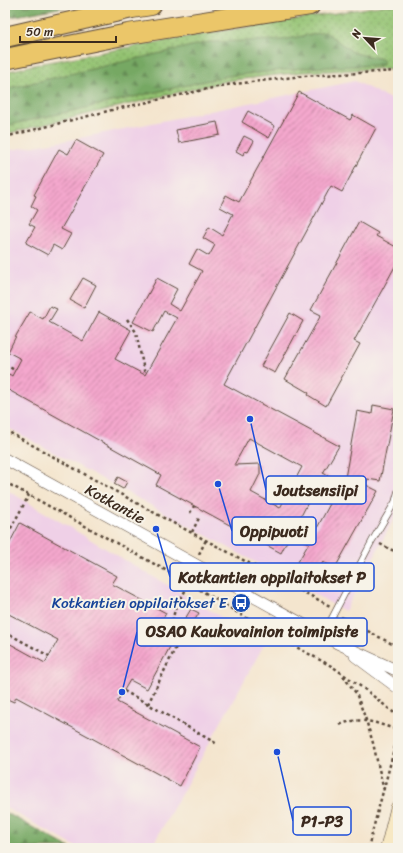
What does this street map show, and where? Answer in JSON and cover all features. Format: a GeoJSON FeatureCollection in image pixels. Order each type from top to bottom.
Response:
{"type":"FeatureCollection","features":[{"type":"Feature","properties":{"kind":"highway"},"geometry":{"type":"LineString","coordinates":[[5,37],[151,5]]}},
{"type":"Feature","properties":{"kind":"highway"},"geometry":{"type":"LineString","coordinates":[[5,59],[128,34],[310,5]]}},
{"type":"Feature","properties":{"kind":"main road"},"geometry":{"type":"LineString","coordinates":[[388,848],[398,808]]}},
{"type":"Feature","properties":{"kind":"street","name":"Kotkantie"},"geometry":{"type":"LineString","coordinates":[[5,459],[337,643],[398,671]]}},
{"type":"Feature","properties":{"kind":"street","name":"Kotkantie"},"geometry":{"type":"LineString","coordinates":[[337,643],[398,688]]}},
{"type":"Feature","properties":{"kind":"lane"},"geometry":{"type":"LineString","coordinates":[[323,635],[372,541],[395,502],[398,491]]}},
{"type":"Feature","properties":{"kind":"path"},"geometry":{"type":"LineString","coordinates":[[5,137],[116,109],[226,85],[303,76],[398,71]]}},
{"type":"Feature","properties":{"kind":"path"},"geometry":{"type":"LineString","coordinates":[[127,319],[136,332],[145,375]]}},
{"type":"Feature","properties":{"kind":"path"},"geometry":{"type":"LineString","coordinates":[[5,365],[15,370]]}},
{"type":"Feature","properties":{"kind":"path"},"geometry":{"type":"LineString","coordinates":[[5,430],[336,609],[338,615],[398,647]]}},
{"type":"Feature","properties":{"kind":"path"},"geometry":{"type":"LineString","coordinates":[[5,482],[189,583],[276,636],[333,667],[383,704],[393,712],[398,719]]}},
{"type":"Feature","properties":{"kind":"path"},"geometry":{"type":"LineString","coordinates":[[5,539],[28,495]]}},
{"type":"Feature","properties":{"kind":"path"},"geometry":{"type":"LineString","coordinates":[[190,513],[194,506]]}},
{"type":"Feature","properties":{"kind":"path"},"geometry":{"type":"LineString","coordinates":[[192,532],[199,518]]}},
{"type":"Feature","properties":{"kind":"path"},"geometry":{"type":"LineString","coordinates":[[148,704],[176,647],[173,618],[175,609],[194,575],[194,564],[206,540]]}},
{"type":"Feature","properties":{"kind":"path"},"geometry":{"type":"LineString","coordinates":[[372,541],[398,552]]}},
{"type":"Feature","properties":{"kind":"path"},"geometry":{"type":"LineString","coordinates":[[297,588],[306,566]]}},
{"type":"Feature","properties":{"kind":"path"},"geometry":{"type":"LineString","coordinates":[[5,632],[49,656]]}},
{"type":"Feature","properties":{"kind":"path"},"geometry":{"type":"LineString","coordinates":[[342,673],[356,693],[366,720],[374,743],[384,791]]}},
{"type":"Feature","properties":{"kind":"path"},"geometry":{"type":"LineString","coordinates":[[124,691],[217,744]]}},
{"type":"Feature","properties":{"kind":"path"},"geometry":{"type":"LineString","coordinates":[[5,702],[11,701]]}},
{"type":"Feature","properties":{"kind":"path"},"geometry":{"type":"LineString","coordinates":[[340,725],[347,722],[366,720],[398,730]]}},
{"type":"Feature","properties":{"kind":"path"},"geometry":{"type":"LineString","coordinates":[[368,848],[398,735]]}},
{"type":"Feature","properties":{"kind":"shaded area"},"geometry":{"type":"Polygon","coordinates":[[[355,81],[398,103],[398,511],[345,611],[5,426],[5,151],[70,140],[355,81]]]}},
{"type":"Feature","properties":{"kind":"shaded area"},"geometry":{"type":"Polygon","coordinates":[[[5,489],[265,643],[151,848],[78,848],[5,807],[5,489]]]}},
{"type":"Feature","properties":{"kind":"green space"},"geometry":{"type":"Polygon","coordinates":[[[5,5],[75,5],[5,18],[5,5]]]}},
{"type":"Feature","properties":{"kind":"green space"},"geometry":{"type":"Polygon","coordinates":[[[386,5],[398,5],[398,68],[303,72],[226,81],[5,134],[5,72],[43,63],[192,36],[386,5]]]}},
{"type":"Feature","properties":{"kind":"green space"},"geometry":{"type":"Polygon","coordinates":[[[325,32],[354,53],[383,59],[383,65],[303,68],[227,76],[5,126],[5,89],[209,42],[281,40],[325,32]]]}},
{"type":"Feature","properties":{"kind":"green space"},"geometry":{"type":"Polygon","coordinates":[[[5,812],[70,848],[5,848],[5,812]]]}},
{"type":"Feature","properties":{"kind":"building"},"geometry":{"type":"Polygon","coordinates":[[[299,92],[350,120],[353,115],[376,128],[342,192],[331,186],[224,384],[339,446],[323,473],[341,483],[345,478],[357,411],[372,414],[373,405],[394,409],[380,481],[367,479],[366,485],[378,491],[335,568],[323,562],[317,572],[298,562],[309,543],[291,533],[281,553],[156,485],[161,475],[5,388],[5,380],[9,374],[12,376],[21,359],[8,352],[17,334],[30,312],[43,319],[50,306],[57,309],[49,322],[83,341],[99,312],[131,330],[115,359],[145,375],[177,318],[164,311],[153,332],[133,322],[157,278],[177,289],[169,304],[180,311],[202,271],[189,264],[197,249],[209,256],[215,245],[203,238],[209,227],[222,235],[233,214],[220,207],[226,195],[239,202],[299,92]],[[249,438],[234,465],[260,464],[260,474],[251,492],[280,508],[302,467],[249,438]],[[321,477],[299,520],[316,530],[339,487],[321,477]]]}},
{"type":"Feature","properties":{"kind":"building"},"geometry":{"type":"Polygon","coordinates":[[[248,111],[275,126],[269,138],[242,122],[248,111]]]}},
{"type":"Feature","properties":{"kind":"building"},"geometry":{"type":"Polygon","coordinates":[[[217,122],[220,135],[179,143],[176,130],[217,122]]]}},
{"type":"Feature","properties":{"kind":"building"},"geometry":{"type":"Polygon","coordinates":[[[244,136],[254,141],[248,152],[245,151],[243,155],[236,151],[244,136]]]}},
{"type":"Feature","properties":{"kind":"building"},"geometry":{"type":"Polygon","coordinates":[[[76,140],[103,155],[61,229],[71,234],[62,250],[53,245],[48,255],[26,243],[35,227],[29,224],[37,210],[31,206],[36,196],[34,195],[59,149],[68,154],[76,140]]]}},
{"type":"Feature","properties":{"kind":"building"},"geometry":{"type":"Polygon","coordinates":[[[359,222],[378,233],[376,236],[398,248],[398,261],[354,341],[360,344],[326,406],[308,395],[309,393],[285,379],[321,315],[311,310],[359,222]]]}},
{"type":"Feature","properties":{"kind":"building"},"geometry":{"type":"Polygon","coordinates":[[[83,278],[96,285],[84,308],[70,300],[83,278]]]}},
{"type":"Feature","properties":{"kind":"building"},"geometry":{"type":"Polygon","coordinates":[[[290,313],[303,321],[275,373],[261,366],[290,313]]]}},
{"type":"Feature","properties":{"kind":"building"},"geometry":{"type":"Polygon","coordinates":[[[118,477],[127,482],[123,489],[114,484],[118,477]]]}},
{"type":"Feature","properties":{"kind":"building"},"geometry":{"type":"Polygon","coordinates":[[[20,523],[117,576],[112,584],[166,613],[160,624],[169,628],[162,640],[171,645],[147,689],[130,680],[117,702],[200,747],[180,786],[16,697],[14,702],[5,698],[5,641],[45,663],[58,640],[5,612],[5,552],[20,523]]]}},
{"type":"Feature","properties":{"kind":"building"},"geometry":{"type":"Polygon","coordinates":[[[191,609],[199,613],[187,633],[179,629],[191,609]]]}},
{"type":"Feature","properties":{"kind":"place","name":"Joutsensiipi"},"geometry":{"type":"Point","coordinates":[250,419]}},
{"type":"Feature","properties":{"kind":"place","name":"Oppipuoti"},"geometry":{"type":"Point","coordinates":[218,484]}},
{"type":"Feature","properties":{"kind":"place","name":"Kotkantien oppilaitokset P"},"geometry":{"type":"Point","coordinates":[156,529]}},
{"type":"Feature","properties":{"kind":"place","name":"Kotkantien oppilaitokset E"},"geometry":{"type":"Point","coordinates":[241,603]}},
{"type":"Feature","properties":{"kind":"place","name":"OSAO Kaukovainion toimipiste"},"geometry":{"type":"Point","coordinates":[122,692]}},
{"type":"Feature","properties":{"kind":"place","name":"P1-P3"},"geometry":{"type":"Point","coordinates":[277,752]}}]}
